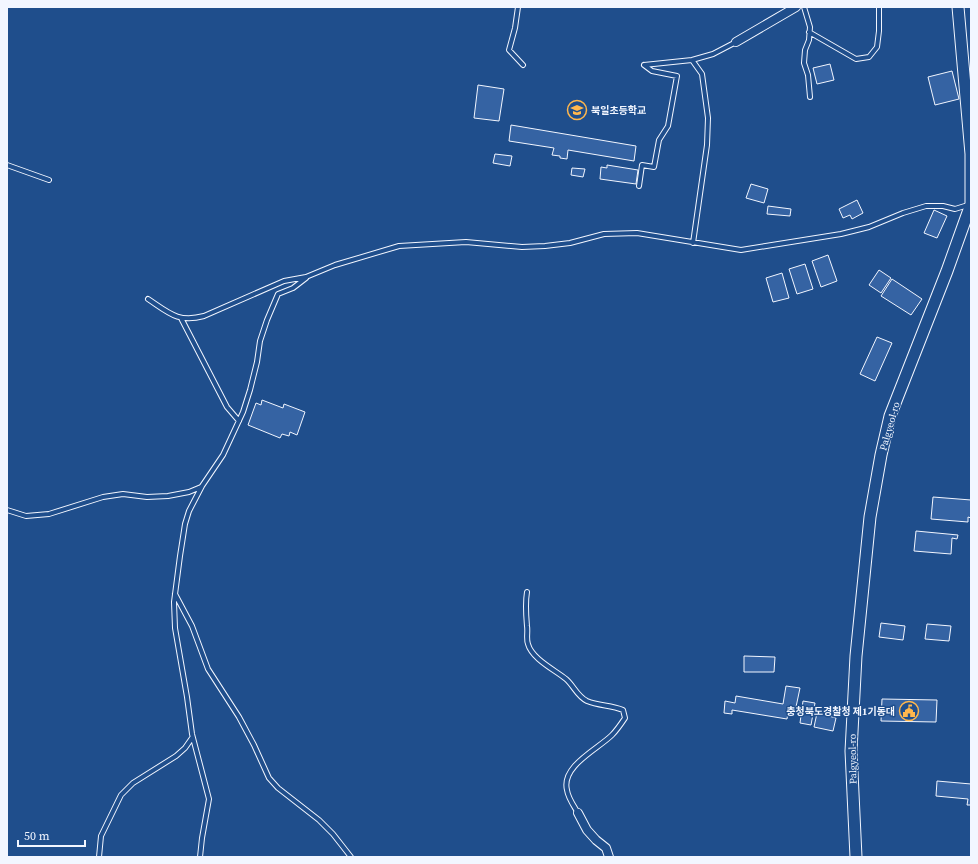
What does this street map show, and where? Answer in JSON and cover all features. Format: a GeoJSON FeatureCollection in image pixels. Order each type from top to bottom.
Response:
{"type":"FeatureCollection","features":[{"type":"Feature","properties":{"kind":"street"},"geometry":{"type":"LineString","coordinates":[[736,42],[796,7]]}},
{"type":"Feature","properties":{"kind":"street","name":"Palgyeol-ro"},"geometry":{"type":"LineString","coordinates":[[856,857],[851,751],[856,656],[870,517],[881,455],[890,416],[947,271],[971,205],[971,154],[958,7]]}},
{"type":"Feature","properties":{"kind":"street"},"geometry":{"type":"LineString","coordinates":[[578,813],[587,830],[606,848],[609,857]]}},
{"type":"Feature","properties":{"kind":"lane"},"geometry":{"type":"LineString","coordinates":[[518,7],[510,50],[523,65]]}},
{"type":"Feature","properties":{"kind":"lane"},"geometry":{"type":"LineString","coordinates":[[804,7],[810,27],[809,40],[804,50],[804,63],[808,75],[810,97]]}},
{"type":"Feature","properties":{"kind":"lane"},"geometry":{"type":"LineString","coordinates":[[809,32],[856,58],[869,57],[877,47],[879,7]]}},
{"type":"Feature","properties":{"kind":"lane"},"geometry":{"type":"LineString","coordinates":[[639,186],[642,165],[654,167],[659,140],[668,126],[677,76],[652,71],[644,65],[692,60],[713,54],[736,42]]}},
{"type":"Feature","properties":{"kind":"lane"},"geometry":{"type":"LineString","coordinates":[[692,60],[702,74],[708,118],[707,145],[693,243]]}},
{"type":"Feature","properties":{"kind":"lane"},"geometry":{"type":"LineString","coordinates":[[7,165],[49,180]]}},
{"type":"Feature","properties":{"kind":"lane"},"geometry":{"type":"LineString","coordinates":[[148,299],[171,314],[192,320],[284,281],[306,277],[335,265],[398,246],[466,242],[522,247],[545,246],[604,234],[637,233],[741,250],[848,232],[869,227],[903,213],[926,206],[943,206],[955,209],[971,205]]}},
{"type":"Feature","properties":{"kind":"lane"},"geometry":{"type":"LineString","coordinates":[[200,857],[209,799],[192,738],[187,697],[175,628],[175,593],[185,524],[191,506],[202,486],[223,456],[239,421],[250,390],[257,362],[260,341],[278,294],[293,288],[306,277]]}},
{"type":"Feature","properties":{"kind":"lane"},"geometry":{"type":"LineString","coordinates":[[182,318],[227,407],[239,421]]}},
{"type":"Feature","properties":{"kind":"lane"},"geometry":{"type":"LineString","coordinates":[[7,510],[26,516],[49,514],[103,497],[123,494],[147,498],[168,496],[189,492],[202,486]]}},
{"type":"Feature","properties":{"kind":"lane"},"geometry":{"type":"LineString","coordinates":[[527,592],[525,613],[528,645],[533,653],[542,662],[570,682],[576,692],[585,700],[593,703],[614,706],[623,710],[625,718],[620,727],[611,736],[587,753],[574,766],[569,774],[566,782],[566,790],[578,813]]}},
{"type":"Feature","properties":{"kind":"lane"},"geometry":{"type":"LineString","coordinates":[[175,593],[192,626],[208,669],[239,717],[270,778],[278,788],[319,820],[333,834],[351,857]]}},
{"type":"Feature","properties":{"kind":"lane"},"geometry":{"type":"LineString","coordinates":[[99,857],[100,836],[121,795],[133,783],[176,756],[185,748],[192,738]]}},
{"type":"Feature","properties":{"kind":"building"},"geometry":{"type":"Polygon","coordinates":[[[830,64],[834,80],[817,84],[813,68],[830,64]]]}},
{"type":"Feature","properties":{"kind":"building"},"geometry":{"type":"Polygon","coordinates":[[[952,71],[959,99],[935,105],[928,77],[952,71]]]}},
{"type":"Feature","properties":{"kind":"building"},"geometry":{"type":"Polygon","coordinates":[[[478,85],[504,89],[499,121],[474,118],[478,85]]]}},
{"type":"Feature","properties":{"kind":"building"},"geometry":{"type":"Polygon","coordinates":[[[511,125],[636,146],[634,161],[568,150],[567,159],[560,158],[560,156],[552,155],[554,148],[509,141],[511,125]]]}},
{"type":"Feature","properties":{"kind":"building"},"geometry":{"type":"Polygon","coordinates":[[[495,154],[512,156],[510,166],[493,163],[495,154]]]}},
{"type":"Feature","properties":{"kind":"building"},"geometry":{"type":"Polygon","coordinates":[[[607,165],[638,170],[636,184],[600,179],[601,167],[607,168],[607,165]]]}},
{"type":"Feature","properties":{"kind":"building"},"geometry":{"type":"Polygon","coordinates":[[[572,168],[585,169],[583,177],[571,175],[572,168]]]}},
{"type":"Feature","properties":{"kind":"building"},"geometry":{"type":"Polygon","coordinates":[[[751,184],[768,189],[764,203],[746,198],[751,184]]]}},
{"type":"Feature","properties":{"kind":"building"},"geometry":{"type":"Polygon","coordinates":[[[857,200],[863,213],[852,219],[850,215],[843,218],[839,209],[857,200]]]}},
{"type":"Feature","properties":{"kind":"building"},"geometry":{"type":"Polygon","coordinates":[[[768,206],[791,209],[790,216],[767,214],[768,206]]]}},
{"type":"Feature","properties":{"kind":"building"},"geometry":{"type":"Polygon","coordinates":[[[934,210],[947,216],[937,238],[924,233],[934,210]]]}},
{"type":"Feature","properties":{"kind":"building"},"geometry":{"type":"Polygon","coordinates":[[[828,255],[837,281],[821,287],[812,261],[828,255]]]}},
{"type":"Feature","properties":{"kind":"building"},"geometry":{"type":"Polygon","coordinates":[[[805,264],[813,289],[797,294],[789,269],[805,264]]]}},
{"type":"Feature","properties":{"kind":"building"},"geometry":{"type":"Polygon","coordinates":[[[879,270],[891,278],[881,293],[869,285],[879,270]]]}},
{"type":"Feature","properties":{"kind":"building"},"geometry":{"type":"Polygon","coordinates":[[[782,273],[789,298],[773,302],[766,278],[782,273]]]}},
{"type":"Feature","properties":{"kind":"building"},"geometry":{"type":"Polygon","coordinates":[[[892,279],[922,299],[911,315],[881,296],[892,279]]]}},
{"type":"Feature","properties":{"kind":"building"},"geometry":{"type":"Polygon","coordinates":[[[877,337],[892,343],[875,381],[860,374],[877,337]]]}},
{"type":"Feature","properties":{"kind":"building"},"geometry":{"type":"Polygon","coordinates":[[[262,400],[283,408],[284,404],[305,412],[297,435],[290,432],[289,436],[282,434],[280,438],[248,425],[256,403],[261,405],[262,400]]]}},
{"type":"Feature","properties":{"kind":"building"},"geometry":{"type":"Polygon","coordinates":[[[933,497],[971,500],[971,518],[968,517],[968,522],[931,519],[933,497]]]}},
{"type":"Feature","properties":{"kind":"building"},"geometry":{"type":"Polygon","coordinates":[[[916,531],[958,535],[957,539],[952,538],[951,554],[914,551],[916,531]]]}},
{"type":"Feature","properties":{"kind":"building"},"geometry":{"type":"Polygon","coordinates":[[[881,623],[905,626],[903,640],[879,637],[881,623]]]}},
{"type":"Feature","properties":{"kind":"building"},"geometry":{"type":"Polygon","coordinates":[[[927,624],[951,626],[949,641],[925,639],[927,624]]]}},
{"type":"Feature","properties":{"kind":"building"},"geometry":{"type":"Polygon","coordinates":[[[744,656],[775,657],[774,672],[744,672],[744,656]]]}},
{"type":"Feature","properties":{"kind":"building"},"geometry":{"type":"Polygon","coordinates":[[[786,686],[800,688],[796,707],[789,706],[787,719],[732,710],[732,714],[724,713],[725,701],[735,703],[736,696],[783,704],[786,686]]]}},
{"type":"Feature","properties":{"kind":"building","name":"충청북도경찰청 제1기동대"},"geometry":{"type":"Polygon","coordinates":[[[882,699],[937,700],[936,722],[881,721],[882,699]]]}},
{"type":"Feature","properties":{"kind":"building"},"geometry":{"type":"Polygon","coordinates":[[[803,701],[815,703],[811,725],[800,723],[803,701]]]}},
{"type":"Feature","properties":{"kind":"building"},"geometry":{"type":"Polygon","coordinates":[[[817,713],[836,718],[833,731],[814,727],[817,713]]]}},
{"type":"Feature","properties":{"kind":"building"},"geometry":{"type":"Polygon","coordinates":[[[937,781],[971,784],[971,805],[967,805],[968,799],[936,796],[937,781]]]}},
{"type":"Feature","properties":{"kind":"place","name":"북일초등학교"},"geometry":{"type":"Point","coordinates":[577,110]}},
{"type":"Feature","properties":{"kind":"place","name":"충청북도경찰청 제1기동대"},"geometry":{"type":"Point","coordinates":[909,711]}}]}
